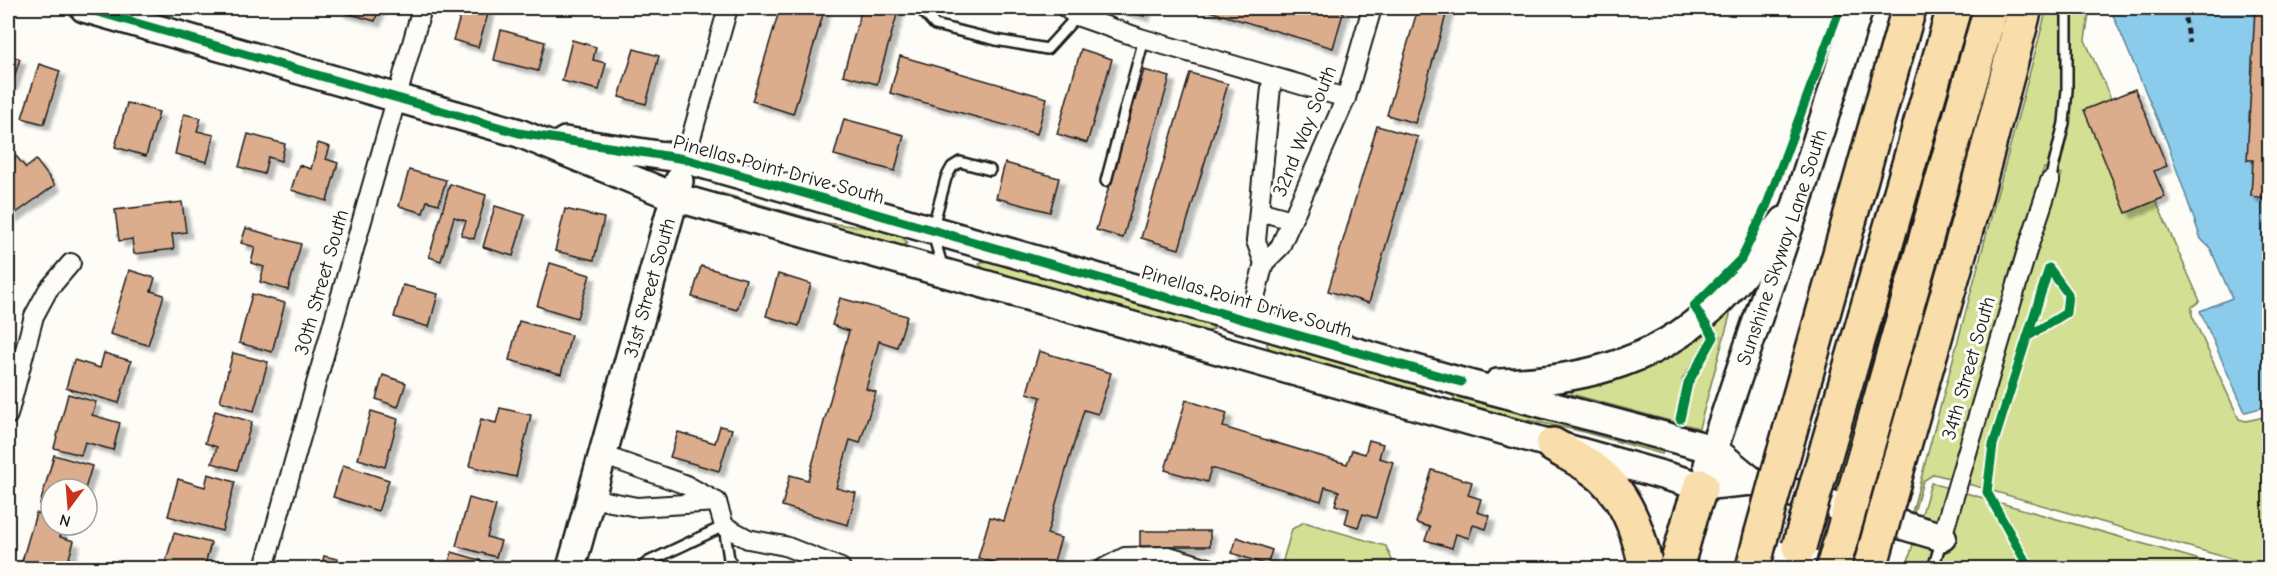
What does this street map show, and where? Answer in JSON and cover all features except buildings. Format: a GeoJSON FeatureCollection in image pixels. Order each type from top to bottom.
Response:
{"type":"FeatureCollection","features":[{"type":"Feature","properties":{"kind":"highway"},"geometry":{"type":"LineString","coordinates":[[1753,568],[1909,8]]}},
{"type":"Feature","properties":{"kind":"highway"},"geometry":{"type":"LineString","coordinates":[[1796,558],[1954,8]]}},
{"type":"Feature","properties":{"kind":"highway"},"geometry":{"type":"LineString","coordinates":[[1833,568],[1991,8]]}},
{"type":"Feature","properties":{"kind":"highway"},"geometry":{"type":"LineString","coordinates":[[1870,568],[1973,204],[2025,8]]}},
{"type":"Feature","properties":{"kind":"highway"},"geometry":{"type":"LineString","coordinates":[[1553,445],[1594,470],[1610,486],[1629,512],[1637,530],[1646,568]]}},
{"type":"Feature","properties":{"kind":"highway"},"geometry":{"type":"LineString","coordinates":[[1676,568],[1701,486]]}},
{"type":"Feature","properties":{"kind":"street","name":"Pinellas Point Drive South"},"geometry":{"type":"LineString","coordinates":[[84,8],[124,13],[519,134],[675,197],[945,274],[1701,486],[1752,481],[1942,537]]}},
{"type":"Feature","properties":{"kind":"street","name":"30th Street South"},"geometry":{"type":"LineString","coordinates":[[264,568],[422,8]]}},
{"type":"Feature","properties":{"kind":"street","name":"31st Street South"},"geometry":{"type":"LineString","coordinates":[[571,568],[728,8]]}},
{"type":"Feature","properties":{"kind":"street","name":"32nd Way South"},"geometry":{"type":"LineString","coordinates":[[1249,320],[1264,263],[1280,247],[1346,98],[1372,8]]}},
{"type":"Feature","properties":{"kind":"street","name":"Sunshine Skyway Lane South"},"geometry":{"type":"LineString","coordinates":[[1701,486],[1797,203],[1859,8]]}},
{"type":"Feature","properties":{"kind":"street"},"geometry":{"type":"LineString","coordinates":[[1071,12],[1144,39],[1346,98]]}},
{"type":"Feature","properties":{"kind":"street","name":"32nd Way South"},"geometry":{"type":"LineString","coordinates":[[1264,263],[1256,241],[1272,77]]}},
{"type":"Feature","properties":{"kind":"street","name":"Pinellas Point Drive South"},"geometry":{"type":"LineString","coordinates":[[519,134],[685,159],[1461,382],[1713,449],[1752,481]]}},
{"type":"Feature","properties":{"kind":"street","name":"34th Street South"},"geometry":{"type":"LineString","coordinates":[[1942,537],[2022,265],[2050,181]]}},
{"type":"Feature","properties":{"kind":"street"},"geometry":{"type":"LineString","coordinates":[[1461,382],[1520,382],[1568,378],[1615,366],[1648,352],[1688,327],[1726,295],[1797,203]]}},
{"type":"Feature","properties":{"kind":"street"},"geometry":{"type":"LineString","coordinates":[[1259,211],[1292,220]]}},
{"type":"Feature","properties":{"kind":"street"},"geometry":{"type":"LineString","coordinates":[[8,415],[34,316],[48,290],[71,263]]}},
{"type":"Feature","properties":{"kind":"street"},"geometry":{"type":"LineString","coordinates":[[1239,357],[1249,320]]}},
{"type":"Feature","properties":{"kind":"street"},"geometry":{"type":"LineString","coordinates":[[1425,371],[1438,392],[1442,414]]}},
{"type":"Feature","properties":{"kind":"street"},"geometry":{"type":"LineString","coordinates":[[602,455],[684,484],[717,502],[723,526],[748,539],[785,546],[841,568]]}},
{"type":"Feature","properties":{"kind":"street"},"geometry":{"type":"LineString","coordinates":[[590,498],[637,507],[717,502]]}},
{"type":"Feature","properties":{"kind":"street"},"geometry":{"type":"LineString","coordinates":[[1104,568],[1125,557],[1169,556],[1209,568]]}},
{"type":"Feature","properties":{"kind":"lane"},"geometry":{"type":"LineString","coordinates":[[921,8],[935,25],[996,40],[1047,49],[1071,12]]}},
{"type":"Feature","properties":{"kind":"lane"},"geometry":{"type":"LineString","coordinates":[[2050,181],[2064,123],[2067,90],[2067,8]]}},
{"type":"Feature","properties":{"kind":"lane"},"geometry":{"type":"LineString","coordinates":[[1106,181],[1144,39]]}},
{"type":"Feature","properties":{"kind":"lane"},"geometry":{"type":"LineString","coordinates":[[945,274],[932,230],[946,178],[952,167],[960,162],[990,170]]}},
{"type":"Feature","properties":{"kind":"lane"},"geometry":{"type":"LineString","coordinates":[[641,568],[648,562],[723,526],[729,559],[734,568]]}},
{"type":"Feature","properties":{"kind":"lane","name":"34th Street South"},"geometry":{"type":"LineString","coordinates":[[1934,568],[1942,537]]}},
{"type":"Feature","properties":{"kind":"path"},"geometry":{"type":"LineString","coordinates":[[2184,8],[2189,43]]}},
{"type":"Feature","properties":{"kind":"green space"},"geometry":{"type":"Polygon","coordinates":[[[2047,8],[2090,8],[2085,40],[2200,301],[2192,307],[2192,315],[2239,419],[2246,421],[2269,416],[2269,568],[1968,484],[2062,174],[2044,168],[2016,251],[1949,478],[1934,474],[1923,481],[1913,516],[1911,516],[2047,8]]]}},
{"type":"Feature","properties":{"kind":"green space"},"geometry":{"type":"Polygon","coordinates":[[[721,193],[826,223],[889,230],[898,233],[908,243],[902,246],[891,246],[719,198],[718,195],[721,193]]]}},
{"type":"Feature","properties":{"kind":"green space"},"geometry":{"type":"Polygon","coordinates":[[[992,261],[1207,321],[1214,329],[1204,333],[988,273],[979,264],[992,261]]]}},
{"type":"Feature","properties":{"kind":"green space"},"geometry":{"type":"Polygon","coordinates":[[[1729,313],[1699,428],[1683,424],[1692,383],[1721,337],[1713,327],[1729,313]]]}},
{"type":"Feature","properties":{"kind":"green space"},"geometry":{"type":"Polygon","coordinates":[[[1705,333],[1708,338],[1682,380],[1681,395],[1674,422],[1571,394],[1572,391],[1610,382],[1642,370],[1705,333]]]}},
{"type":"Feature","properties":{"kind":"green space"},"geometry":{"type":"Polygon","coordinates":[[[1272,342],[1417,383],[1428,396],[1274,352],[1267,346],[1267,343],[1272,342]]]}},
{"type":"Feature","properties":{"kind":"green space"},"geometry":{"type":"Polygon","coordinates":[[[1451,390],[1664,449],[1662,454],[1580,431],[1456,405],[1451,390]]]}},
{"type":"Feature","properties":{"kind":"green space"},"geometry":{"type":"Polygon","coordinates":[[[1931,483],[2228,568],[1906,568],[1931,483]]]}},
{"type":"Feature","properties":{"kind":"green space"},"geometry":{"type":"Polygon","coordinates":[[[1304,522],[1386,546],[1392,560],[1389,568],[1289,568],[1283,560],[1292,529],[1304,522]]]}},
{"type":"Feature","properties":{"kind":"water"},"geometry":{"type":"Polygon","coordinates":[[[2110,8],[2260,8],[2255,198],[2269,200],[2269,406],[2245,412],[2200,311],[2232,298],[2210,248],[2201,239],[2167,142],[2110,8]]]}},
{"type":"Feature","properties":{"kind":"cycle path"},"geometry":{"type":"LineString","coordinates":[[84,8],[519,133],[685,159],[1461,382]]}},
{"type":"Feature","properties":{"kind":"cycle path"},"geometry":{"type":"LineString","coordinates":[[1680,419],[1688,383],[1714,337],[1694,306],[1741,259],[1766,207],[1840,8]]}},
{"type":"Feature","properties":{"kind":"cycle path"},"geometry":{"type":"LineString","coordinates":[[2027,337],[2066,313],[2068,294],[2049,268],[1993,445],[1987,492],[2023,557],[2032,568]]}}]}
